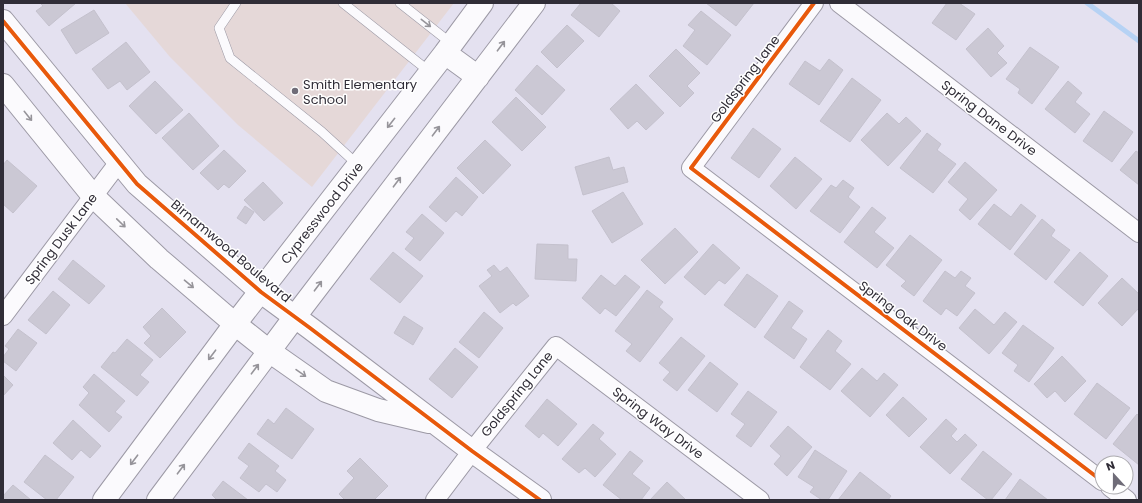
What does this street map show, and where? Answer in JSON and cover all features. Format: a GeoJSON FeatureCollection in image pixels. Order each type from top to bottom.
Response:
{"type":"FeatureCollection","features":[{"type":"Feature","properties":{"kind":"street","name":"Cypresswood Drive"},"geometry":{"type":"LineString","coordinates":[[104,500],[235,324],[449,48],[482,3]]}},
{"type":"Feature","properties":{"kind":"street"},"geometry":{"type":"LineString","coordinates":[[158,500],[451,110],[534,3]]}},
{"type":"Feature","properties":{"kind":"street","name":"Goldspring Lane"},"geometry":{"type":"LineString","coordinates":[[691,168],[814,3]]}},
{"type":"Feature","properties":{"kind":"street","name":"Spring Dane Drive"},"geometry":{"type":"LineString","coordinates":[[839,3],[1139,233]]}},
{"type":"Feature","properties":{"kind":"street","name":"Birnamwood Boulevard"},"geometry":{"type":"LineString","coordinates":[[3,21],[137,184],[261,292],[472,451],[540,500]]}},
{"type":"Feature","properties":{"kind":"street"},"geometry":{"type":"LineString","coordinates":[[449,48],[478,77]]}},
{"type":"Feature","properties":{"kind":"street","name":"Birnamwood Boulevard"},"geometry":{"type":"LineString","coordinates":[[3,85],[93,196],[159,259],[269,351],[326,390],[378,410],[436,423]]}},
{"type":"Feature","properties":{"kind":"street","name":"Spring Dusk Lane"},"geometry":{"type":"LineString","coordinates":[[3,316],[119,162]]}},
{"type":"Feature","properties":{"kind":"street","name":"Spring Oak Drive"},"geometry":{"type":"LineString","coordinates":[[691,168],[1094,475]]}},
{"type":"Feature","properties":{"kind":"street","name":"Goldspring Lane"},"geometry":{"type":"LineString","coordinates":[[435,500],[556,346]]}},
{"type":"Feature","properties":{"kind":"street","name":"Spring Way Drive"},"geometry":{"type":"LineString","coordinates":[[556,346],[760,500]]}},
{"type":"Feature","properties":{"kind":"lane"},"geometry":{"type":"LineString","coordinates":[[236,3],[219,28],[230,58],[322,132],[358,165]]}},
{"type":"Feature","properties":{"kind":"lane"},"geometry":{"type":"LineString","coordinates":[[343,3],[430,72]]}},
{"type":"Feature","properties":{"kind":"lane"},"geometry":{"type":"LineString","coordinates":[[400,3],[449,48]]}},
{"type":"Feature","properties":{"kind":"shaded area","name":"Smith Elementary School"},"geometry":{"type":"Polygon","coordinates":[[[125,3],[454,3],[312,187],[238,125],[170,57],[125,3]]]}},
{"type":"Feature","properties":{"kind":"building"},"geometry":{"type":"Polygon","coordinates":[[[40,3],[76,3],[49,26],[36,11],[43,6],[40,3]]]}},
{"type":"Feature","properties":{"kind":"building"},"geometry":{"type":"Polygon","coordinates":[[[581,3],[611,3],[620,11],[599,37],[571,15],[581,3]]]}},
{"type":"Feature","properties":{"kind":"building"},"geometry":{"type":"Polygon","coordinates":[[[706,3],[754,3],[736,26],[706,3]]]}},
{"type":"Feature","properties":{"kind":"building"},"geometry":{"type":"Polygon","coordinates":[[[947,3],[959,3],[975,14],[956,40],[932,23],[947,3]]]}},
{"type":"Feature","properties":{"kind":"building"},"geometry":{"type":"Polygon","coordinates":[[[94,10],[109,33],[76,54],[61,30],[94,10]]]}},
{"type":"Feature","properties":{"kind":"building"},"geometry":{"type":"Polygon","coordinates":[[[701,11],[731,35],[707,65],[683,46],[695,30],[688,25],[701,11]]]}},
{"type":"Feature","properties":{"kind":"building"},"geometry":{"type":"Polygon","coordinates":[[[567,25],[584,41],[557,68],[541,52],[567,25]]]}},
{"type":"Feature","properties":{"kind":"building"},"geometry":{"type":"Polygon","coordinates":[[[988,28],[1004,46],[997,53],[1007,63],[991,77],[966,49],[988,28]]]}},
{"type":"Feature","properties":{"kind":"building"},"geometry":{"type":"Polygon","coordinates":[[[126,42],[150,72],[127,90],[120,81],[108,89],[92,69],[126,42]]]}},
{"type":"Feature","properties":{"kind":"building"},"geometry":{"type":"Polygon","coordinates":[[[1030,47],[1059,67],[1032,104],[1018,93],[1020,89],[1006,79],[1030,47]]]}},
{"type":"Feature","properties":{"kind":"building"},"geometry":{"type":"Polygon","coordinates":[[[676,49],[700,73],[687,86],[694,93],[680,107],[649,76],[676,49]]]}},
{"type":"Feature","properties":{"kind":"building"},"geometry":{"type":"Polygon","coordinates":[[[829,59],[843,70],[819,105],[789,84],[805,61],[820,71],[829,59]]]}},
{"type":"Feature","properties":{"kind":"building"},"geometry":{"type":"Polygon","coordinates":[[[537,65],[565,90],[542,115],[515,90],[537,65]]]}},
{"type":"Feature","properties":{"kind":"building"},"geometry":{"type":"Polygon","coordinates":[[[852,78],[881,100],[850,142],[820,121],[852,78]]]}},
{"type":"Feature","properties":{"kind":"building"},"geometry":{"type":"Polygon","coordinates":[[[155,81],[183,110],[156,134],[129,106],[155,81]]]}},
{"type":"Feature","properties":{"kind":"building"},"geometry":{"type":"Polygon","coordinates":[[[1068,81],[1082,93],[1075,102],[1090,114],[1075,133],[1045,109],[1068,81]]]}},
{"type":"Feature","properties":{"kind":"building"},"geometry":{"type":"Polygon","coordinates":[[[636,84],[664,113],[646,130],[637,121],[628,129],[610,109],[636,84]]]}},
{"type":"Feature","properties":{"kind":"building"},"geometry":{"type":"Polygon","coordinates":[[[516,97],[546,127],[522,151],[492,122],[516,97]]]}},
{"type":"Feature","properties":{"kind":"building"},"geometry":{"type":"Polygon","coordinates":[[[1104,111],[1133,132],[1112,162],[1083,141],[1104,111]]]}},
{"type":"Feature","properties":{"kind":"building"},"geometry":{"type":"Polygon","coordinates":[[[189,113],[219,146],[193,170],[162,138],[189,113]]]}},
{"type":"Feature","properties":{"kind":"building"},"geometry":{"type":"Polygon","coordinates":[[[887,113],[899,124],[906,117],[921,131],[888,166],[861,140],[887,113]]]}},
{"type":"Feature","properties":{"kind":"building"},"geometry":{"type":"Polygon","coordinates":[[[753,128],[781,149],[759,178],[731,158],[753,128]]]}},
{"type":"Feature","properties":{"kind":"building"},"geometry":{"type":"Polygon","coordinates":[[[927,133],[941,144],[937,150],[956,164],[933,193],[900,168],[927,133]]]}},
{"type":"Feature","properties":{"kind":"building"},"geometry":{"type":"Polygon","coordinates":[[[485,140],[511,165],[483,194],[457,168],[485,140]]]}},
{"type":"Feature","properties":{"kind":"building"},"geometry":{"type":"Polygon","coordinates":[[[224,150],[246,171],[229,188],[224,184],[218,190],[200,173],[224,150]]]}},
{"type":"Feature","properties":{"kind":"building"},"geometry":{"type":"Polygon","coordinates":[[[1136,151],[1139,153],[1139,185],[1120,170],[1136,151]]]}},
{"type":"Feature","properties":{"kind":"building"},"geometry":{"type":"Polygon","coordinates":[[[609,157],[613,170],[624,167],[628,182],[583,195],[575,167],[609,157]]]}},
{"type":"Feature","properties":{"kind":"building"},"geometry":{"type":"Polygon","coordinates":[[[795,157],[822,179],[796,209],[770,186],[795,157]]]}},
{"type":"Feature","properties":{"kind":"building"},"geometry":{"type":"Polygon","coordinates":[[[7,160],[37,186],[13,213],[3,204],[3,165],[7,160]]]}},
{"type":"Feature","properties":{"kind":"building"},"geometry":{"type":"Polygon","coordinates":[[[965,162],[997,190],[970,220],[959,210],[968,199],[948,182],[965,162]]]}},
{"type":"Feature","properties":{"kind":"building"},"geometry":{"type":"Polygon","coordinates":[[[456,177],[478,197],[462,216],[456,211],[446,222],[429,207],[456,177]]]}},
{"type":"Feature","properties":{"kind":"building"},"geometry":{"type":"Polygon","coordinates":[[[843,180],[854,188],[848,197],[860,207],[840,233],[810,211],[831,185],[836,188],[843,180]]]}},
{"type":"Feature","properties":{"kind":"building"},"geometry":{"type":"Polygon","coordinates":[[[263,182],[283,203],[264,221],[244,200],[263,182]]]}},
{"type":"Feature","properties":{"kind":"building"},"geometry":{"type":"Polygon","coordinates":[[[623,192],[643,224],[612,243],[592,211],[623,192]]]}},
{"type":"Feature","properties":{"kind":"building"},"geometry":{"type":"Polygon","coordinates":[[[994,204],[1011,217],[1021,204],[1036,216],[1010,250],[978,224],[994,204]]]}},
{"type":"Feature","properties":{"kind":"building"},"geometry":{"type":"Polygon","coordinates":[[[245,206],[254,212],[246,224],[237,218],[245,206]]]}},
{"type":"Feature","properties":{"kind":"building"},"geometry":{"type":"Polygon","coordinates":[[[872,207],[886,218],[874,232],[894,248],[877,268],[844,242],[872,207]]]}},
{"type":"Feature","properties":{"kind":"building"},"geometry":{"type":"Polygon","coordinates":[[[422,214],[444,233],[420,261],[405,249],[414,238],[406,232],[422,214]]]}},
{"type":"Feature","properties":{"kind":"building"},"geometry":{"type":"Polygon","coordinates":[[[1042,219],[1055,230],[1051,236],[1070,250],[1046,280],[1014,254],[1042,219]]]}},
{"type":"Feature","properties":{"kind":"building"},"geometry":{"type":"Polygon","coordinates":[[[675,228],[698,252],[665,284],[641,260],[675,228]]]}},
{"type":"Feature","properties":{"kind":"building"},"geometry":{"type":"Polygon","coordinates":[[[910,235],[942,260],[914,296],[901,286],[906,281],[886,265],[910,235]]]}},
{"type":"Feature","properties":{"kind":"building"},"geometry":{"type":"Polygon","coordinates":[[[537,244],[568,245],[568,259],[577,259],[576,281],[535,279],[537,244]]]}},
{"type":"Feature","properties":{"kind":"building"},"geometry":{"type":"Polygon","coordinates":[[[713,244],[740,268],[725,284],[719,280],[705,295],[684,277],[713,244]]]}},
{"type":"Feature","properties":{"kind":"building"},"geometry":{"type":"Polygon","coordinates":[[[393,252],[423,276],[400,303],[370,279],[393,252]]]}},
{"type":"Feature","properties":{"kind":"building"},"geometry":{"type":"Polygon","coordinates":[[[1080,252],[1108,276],[1083,306],[1054,282],[1080,252]]]}},
{"type":"Feature","properties":{"kind":"building"},"geometry":{"type":"Polygon","coordinates":[[[73,260],[105,286],[89,304],[58,279],[73,260]]]}},
{"type":"Feature","properties":{"kind":"building"},"geometry":{"type":"Polygon","coordinates":[[[494,265],[500,272],[507,267],[529,296],[516,306],[513,303],[500,313],[479,286],[492,276],[487,270],[494,265]]]}},
{"type":"Feature","properties":{"kind":"building"},"geometry":{"type":"Polygon","coordinates":[[[945,271],[955,278],[961,271],[971,278],[965,286],[975,293],[957,316],[946,308],[941,315],[923,301],[945,271]]]}},
{"type":"Feature","properties":{"kind":"building"},"geometry":{"type":"Polygon","coordinates":[[[747,274],[778,296],[755,328],[724,305],[747,274]]]}},
{"type":"Feature","properties":{"kind":"building"},"geometry":{"type":"Polygon","coordinates":[[[601,275],[615,286],[625,275],[640,287],[616,316],[605,308],[600,314],[582,298],[601,275]]]}},
{"type":"Feature","properties":{"kind":"building"},"geometry":{"type":"Polygon","coordinates":[[[1122,278],[1139,294],[1139,308],[1122,326],[1098,303],[1122,278]]]}},
{"type":"Feature","properties":{"kind":"building"},"geometry":{"type":"Polygon","coordinates":[[[647,290],[663,302],[659,307],[673,319],[640,362],[626,351],[632,344],[615,331],[647,290]]]}},
{"type":"Feature","properties":{"kind":"building"},"geometry":{"type":"Polygon","coordinates":[[[53,291],[70,305],[46,334],[28,320],[53,291]]]}},
{"type":"Feature","properties":{"kind":"building"},"geometry":{"type":"Polygon","coordinates":[[[789,301],[803,311],[791,328],[807,339],[794,359],[764,337],[789,301]]]}},
{"type":"Feature","properties":{"kind":"building"},"geometry":{"type":"Polygon","coordinates":[[[162,308],[186,332],[160,358],[144,343],[151,336],[143,327],[162,308]]]}},
{"type":"Feature","properties":{"kind":"building"},"geometry":{"type":"Polygon","coordinates":[[[975,309],[994,325],[1005,312],[1017,322],[989,354],[959,328],[975,309]]]}},
{"type":"Feature","properties":{"kind":"building"},"geometry":{"type":"Polygon","coordinates":[[[484,312],[503,328],[479,358],[459,342],[484,312]]]}},
{"type":"Feature","properties":{"kind":"building"},"geometry":{"type":"Polygon","coordinates":[[[404,316],[423,328],[413,345],[394,333],[404,316]]]}},
{"type":"Feature","properties":{"kind":"building"},"geometry":{"type":"Polygon","coordinates":[[[1023,325],[1054,348],[1029,382],[1014,371],[1018,365],[1002,353],[1023,325]]]}},
{"type":"Feature","properties":{"kind":"building"},"geometry":{"type":"Polygon","coordinates":[[[18,329],[37,343],[16,371],[3,361],[3,357],[9,349],[5,346],[18,329]]]}},
{"type":"Feature","properties":{"kind":"building"},"geometry":{"type":"Polygon","coordinates":[[[828,330],[842,341],[835,351],[851,364],[830,390],[800,367],[828,330]]]}},
{"type":"Feature","properties":{"kind":"building"},"geometry":{"type":"Polygon","coordinates":[[[681,337],[705,356],[677,391],[663,380],[670,372],[659,363],[681,337]]]}},
{"type":"Feature","properties":{"kind":"building"},"geometry":{"type":"Polygon","coordinates":[[[127,339],[153,360],[140,375],[149,382],[137,396],[101,367],[113,352],[115,353],[127,339]]]}},
{"type":"Feature","properties":{"kind":"building"},"geometry":{"type":"Polygon","coordinates":[[[455,348],[478,367],[452,398],[429,379],[455,348]]]}},
{"type":"Feature","properties":{"kind":"building"},"geometry":{"type":"Polygon","coordinates":[[[1062,356],[1086,381],[1065,402],[1055,391],[1047,398],[1034,384],[1062,356]]]}},
{"type":"Feature","properties":{"kind":"building"},"geometry":{"type":"Polygon","coordinates":[[[710,362],[738,384],[717,412],[688,390],[710,362]]]}},
{"type":"Feature","properties":{"kind":"building"},"geometry":{"type":"Polygon","coordinates":[[[862,368],[877,381],[884,373],[898,385],[870,417],[841,391],[862,368]]]}},
{"type":"Feature","properties":{"kind":"building"},"geometry":{"type":"Polygon","coordinates":[[[94,374],[125,401],[115,412],[122,417],[109,432],[79,405],[89,393],[83,387],[94,374]]]}},
{"type":"Feature","properties":{"kind":"building"},"geometry":{"type":"Polygon","coordinates":[[[3,375],[13,385],[3,396],[3,375]]]}},
{"type":"Feature","properties":{"kind":"building"},"geometry":{"type":"Polygon","coordinates":[[[1097,383],[1130,408],[1106,439],[1074,414],[1097,383]]]}},
{"type":"Feature","properties":{"kind":"building"},"geometry":{"type":"Polygon","coordinates":[[[748,391],[777,412],[751,447],[736,436],[745,424],[731,414],[748,391]]]}},
{"type":"Feature","properties":{"kind":"building"},"geometry":{"type":"Polygon","coordinates":[[[903,397],[927,419],[909,437],[886,415],[903,397]]]}},
{"type":"Feature","properties":{"kind":"building"},"geometry":{"type":"Polygon","coordinates":[[[547,399],[577,424],[558,446],[543,433],[539,438],[525,426],[547,399]]]}},
{"type":"Feature","properties":{"kind":"building"},"geometry":{"type":"Polygon","coordinates":[[[286,408],[314,429],[292,459],[257,434],[268,419],[274,424],[286,408]]]}},
{"type":"Feature","properties":{"kind":"building"},"geometry":{"type":"Polygon","coordinates":[[[1137,414],[1139,416],[1139,465],[1134,461],[1134,455],[1127,455],[1113,444],[1137,414]]]}},
{"type":"Feature","properties":{"kind":"building"},"geometry":{"type":"Polygon","coordinates":[[[946,419],[957,429],[951,436],[957,442],[965,434],[977,445],[950,474],[920,447],[946,419]]]}},
{"type":"Feature","properties":{"kind":"building"},"geometry":{"type":"Polygon","coordinates":[[[73,420],[101,446],[90,458],[81,450],[72,460],[53,443],[73,420]]]}},
{"type":"Feature","properties":{"kind":"building"},"geometry":{"type":"Polygon","coordinates":[[[593,424],[604,433],[599,439],[616,454],[595,477],[585,468],[579,473],[562,459],[593,424]]]}},
{"type":"Feature","properties":{"kind":"building"},"geometry":{"type":"Polygon","coordinates":[[[788,426],[812,447],[787,476],[774,464],[781,456],[770,446],[788,426]]]}},
{"type":"Feature","properties":{"kind":"building"},"geometry":{"type":"Polygon","coordinates":[[[249,443],[279,466],[275,471],[286,480],[277,492],[266,484],[259,492],[240,478],[249,466],[238,458],[249,443]]]}},
{"type":"Feature","properties":{"kind":"building"},"geometry":{"type":"Polygon","coordinates":[[[815,450],[847,471],[828,500],[822,500],[810,492],[814,487],[798,477],[815,450]]]}},
{"type":"Feature","properties":{"kind":"building"},"geometry":{"type":"Polygon","coordinates":[[[630,451],[643,461],[632,474],[650,488],[641,500],[622,500],[603,485],[630,451]]]}},
{"type":"Feature","properties":{"kind":"building"},"geometry":{"type":"Polygon","coordinates":[[[983,451],[1012,474],[991,500],[988,500],[961,479],[983,451]]]}},
{"type":"Feature","properties":{"kind":"building"},"geometry":{"type":"Polygon","coordinates":[[[45,455],[74,477],[56,500],[47,500],[24,482],[45,455]]]}},
{"type":"Feature","properties":{"kind":"building"},"geometry":{"type":"Polygon","coordinates":[[[360,458],[388,486],[374,500],[345,500],[339,494],[354,478],[347,471],[360,458]]]}},
{"type":"Feature","properties":{"kind":"building"},"geometry":{"type":"Polygon","coordinates":[[[860,472],[891,496],[888,500],[838,500],[860,472]]]}},
{"type":"Feature","properties":{"kind":"building"},"geometry":{"type":"Polygon","coordinates":[[[1020,479],[1048,500],[1005,500],[1020,479]]]}},
{"type":"Feature","properties":{"kind":"building"},"geometry":{"type":"Polygon","coordinates":[[[223,481],[248,500],[217,500],[212,495],[223,481]]]}},
{"type":"Feature","properties":{"kind":"building"},"geometry":{"type":"Polygon","coordinates":[[[667,482],[686,500],[650,500],[667,482]]]}},
{"type":"Feature","properties":{"kind":"building"},"geometry":{"type":"Polygon","coordinates":[[[13,485],[31,500],[3,500],[3,496],[13,485]]]}},
{"type":"Feature","properties":{"kind":"waterway"},"geometry":{"type":"LineString","coordinates":[[1087,3],[1139,41]]}},
{"type":"Feature","properties":{"kind":"cycle path"},"geometry":{"type":"LineString","coordinates":[[814,3],[691,168],[1094,475]]}},
{"type":"Feature","properties":{"kind":"cycle path"},"geometry":{"type":"LineString","coordinates":[[3,21],[137,184],[261,292],[472,451],[540,500]]}},
{"type":"Feature","properties":{"kind":"place","name":"Smith Elementary School"},"geometry":{"type":"Point","coordinates":[295,91]}}]}
